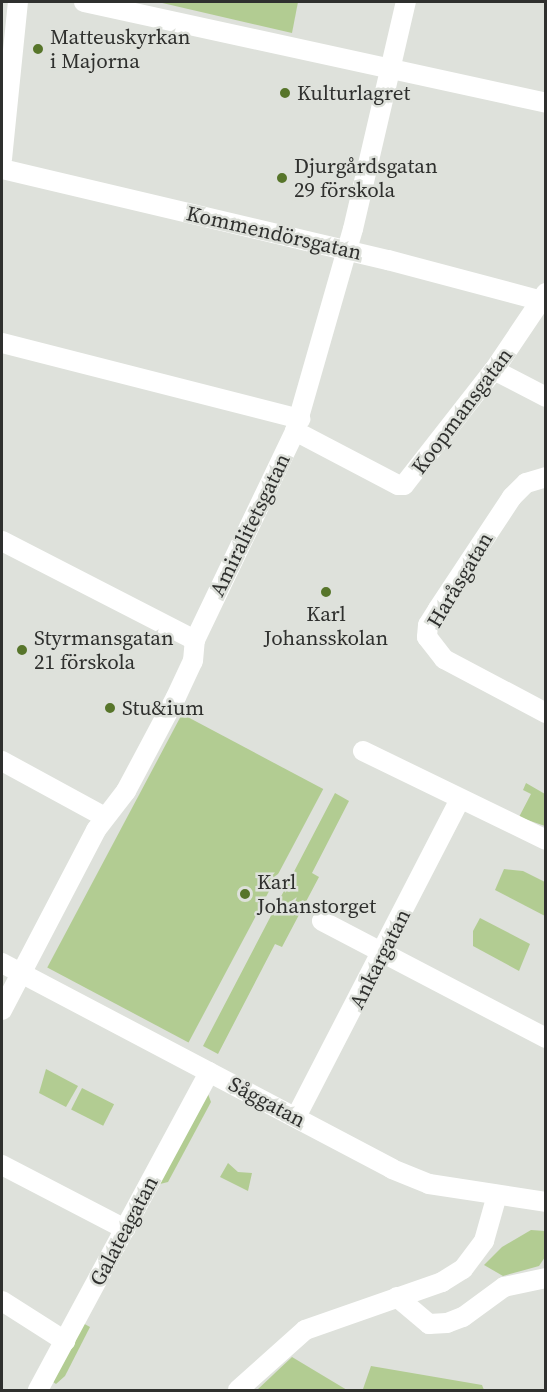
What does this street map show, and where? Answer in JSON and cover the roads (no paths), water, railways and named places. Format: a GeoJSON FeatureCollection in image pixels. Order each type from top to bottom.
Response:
{"type":"FeatureCollection","features":[{"type":"Feature","properties":{"kind":"street"},"geometry":{"type":"LineString","coordinates":[[2,159],[18,2]]}},
{"type":"Feature","properties":{"kind":"street"},"geometry":{"type":"LineString","coordinates":[[84,2],[291,49],[301,58],[373,75],[389,71],[546,103]]}},
{"type":"Feature","properties":{"kind":"street","name":"Amiralitetsgatan"},"geometry":{"type":"LineString","coordinates":[[2,1010],[103,816],[126,791],[176,697],[193,661],[195,640],[298,425],[345,250],[406,2]]}},
{"type":"Feature","properties":{"kind":"street","name":"Kommendörsgatan"},"geometry":{"type":"LineString","coordinates":[[2,169],[545,299]]}},
{"type":"Feature","properties":{"kind":"street","name":"Koopmansgatan"},"geometry":{"type":"LineString","coordinates":[[298,425],[398,485],[404,485],[494,370],[545,299]]}},
{"type":"Feature","properties":{"kind":"street"},"geometry":{"type":"LineString","coordinates":[[2,343],[298,425]]}},
{"type":"Feature","properties":{"kind":"street"},"geometry":{"type":"LineString","coordinates":[[494,370],[546,397]]}},
{"type":"Feature","properties":{"kind":"street","name":"Haråsgatan"},"geometry":{"type":"LineString","coordinates":[[546,477],[526,483],[512,497],[438,609],[428,626],[427,636],[444,659],[546,713]]}},
{"type":"Feature","properties":{"kind":"street"},"geometry":{"type":"LineString","coordinates":[[2,541],[195,640]]}},
{"type":"Feature","properties":{"kind":"street"},"geometry":{"type":"LineString","coordinates":[[363,751],[546,840]]}},
{"type":"Feature","properties":{"kind":"street"},"geometry":{"type":"LineString","coordinates":[[2,761],[103,816]]}},
{"type":"Feature","properties":{"kind":"street","name":"Ankargatan"},"geometry":{"type":"LineString","coordinates":[[296,1117],[384,953],[460,799]]}},
{"type":"Feature","properties":{"kind":"street"},"geometry":{"type":"LineString","coordinates":[[322,921],[546,1038]]}},
{"type":"Feature","properties":{"kind":"street","name":"Såggatan"},"geometry":{"type":"LineString","coordinates":[[2,963],[414,1178],[497,1195],[546,1202]]}},
{"type":"Feature","properties":{"kind":"street","name":"Galateagatan"},"geometry":{"type":"LineString","coordinates":[[41,1389],[209,1072]]}},
{"type":"Feature","properties":{"kind":"street"},"geometry":{"type":"LineString","coordinates":[[2,1166],[125,1229]]}},
{"type":"Feature","properties":{"kind":"street"},"geometry":{"type":"LineString","coordinates":[[238,1390],[305,1330],[442,1282],[463,1269],[484,1241],[497,1195]]}},
{"type":"Feature","properties":{"kind":"street"},"geometry":{"type":"LineString","coordinates":[[397,1297],[429,1324],[447,1323],[463,1317],[504,1287],[546,1278]]}},
{"type":"Feature","properties":{"kind":"street"},"geometry":{"type":"LineString","coordinates":[[2,1300],[65,1341]]}},
{"type":"Feature","properties":{"kind":"place","name":"Matteuskyrkan i Majorna"},"geometry":{"type":"Point","coordinates":[38,49]}},
{"type":"Feature","properties":{"kind":"place","name":"Kulturlagret"},"geometry":{"type":"Point","coordinates":[285,93]}},
{"type":"Feature","properties":{"kind":"place","name":"Djurgårdsgatan 29 förskola"},"geometry":{"type":"Point","coordinates":[282,178]}},
{"type":"Feature","properties":{"kind":"place","name":"Karl Johansskolan"},"geometry":{"type":"Point","coordinates":[326,592]}},
{"type":"Feature","properties":{"kind":"place","name":"Styrmansgatan 21 förskola"},"geometry":{"type":"Point","coordinates":[22,650]}},
{"type":"Feature","properties":{"kind":"place","name":"Stu&ium"},"geometry":{"type":"Point","coordinates":[110,708]}},
{"type":"Feature","properties":{"kind":"place","name":"Karl Johanstorget"},"geometry":{"type":"Point","coordinates":[245,894]}}]}
